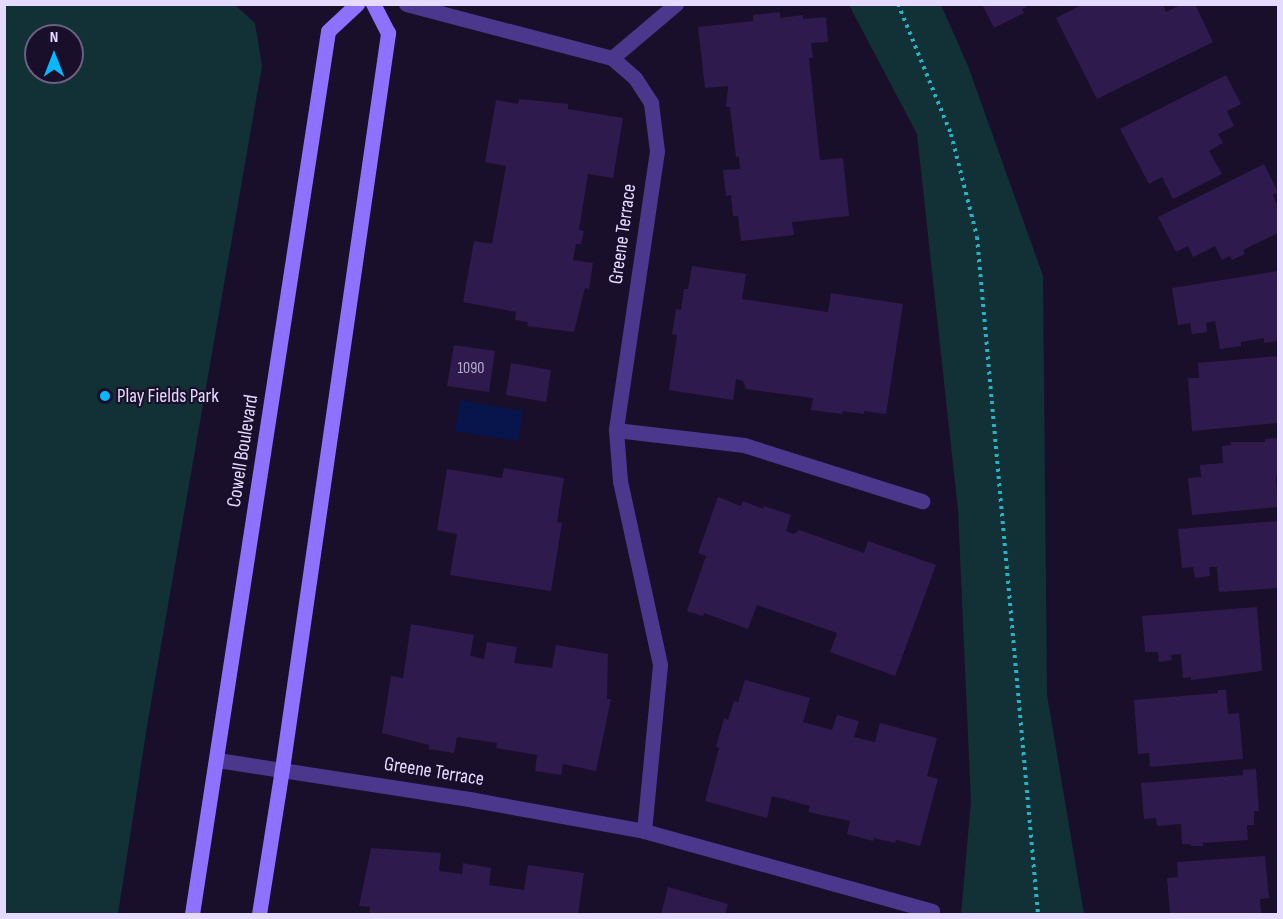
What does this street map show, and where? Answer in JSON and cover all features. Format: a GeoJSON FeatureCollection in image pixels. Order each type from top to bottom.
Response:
{"type":"FeatureCollection","features":[{"type":"Feature","properties":{"kind":"main road","name":"Cowell Boulevard"},"geometry":{"type":"LineString","coordinates":[[192,915],[328,31],[357,4]]}},
{"type":"Feature","properties":{"kind":"main road"},"geometry":{"type":"LineString","coordinates":[[258,915],[282,769],[388,33],[373,4]]}},
{"type":"Feature","properties":{"kind":"street","name":"Greene Terrace"},"geometry":{"type":"LineString","coordinates":[[406,4],[612,58],[635,78],[651,103],[657,151],[616,430],[620,481],[660,665],[644,831]]}},
{"type":"Feature","properties":{"kind":"street"},"geometry":{"type":"LineString","coordinates":[[612,58],[676,4]]}},
{"type":"Feature","properties":{"kind":"street"},"geometry":{"type":"LineString","coordinates":[[616,430],[744,445],[922,501]]}},
{"type":"Feature","properties":{"kind":"street","name":"Greene Terrace"},"geometry":{"type":"LineString","coordinates":[[217,760],[474,800],[644,831],[932,911]]}},
{"type":"Feature","properties":{"kind":"path"},"geometry":{"type":"LineString","coordinates":[[898,4],[951,134],[977,237],[1038,915]]}},
{"type":"Feature","properties":{"kind":"green space","name":"Play Fields Park"},"geometry":{"type":"Polygon","coordinates":[[[5,4],[235,5],[255,23],[262,66],[148,720],[118,914],[5,914],[5,4]]]}},
{"type":"Feature","properties":{"kind":"green space"},"geometry":{"type":"Polygon","coordinates":[[[849,5],[941,5],[968,66],[1043,276],[1047,695],[1084,914],[961,914],[971,802],[958,510],[917,134],[849,5]]]}},
{"type":"Feature","properties":{"kind":"shaded area"},"geometry":{"type":"Polygon","coordinates":[[[460,400],[523,411],[518,441],[455,431],[460,400]]]}},
{"type":"Feature","properties":{"kind":"building"},"geometry":{"type":"Polygon","coordinates":[[[986,4],[1025,4],[1027,7],[1022,9],[1024,13],[994,28],[983,6],[986,4]]]}},
{"type":"Feature","properties":{"kind":"building"},"geometry":{"type":"Polygon","coordinates":[[[1083,4],[1163,4],[1166,12],[1182,4],[1195,4],[1213,42],[1097,99],[1056,18],[1083,4]]]}},
{"type":"Feature","properties":{"kind":"building"},"geometry":{"type":"Polygon","coordinates":[[[780,12],[780,18],[803,15],[803,19],[826,17],[828,42],[811,43],[813,58],[809,58],[820,160],[843,158],[849,216],[792,222],[794,235],[741,241],[738,216],[733,216],[731,195],[726,196],[723,170],[740,169],[739,156],[736,157],[730,107],[726,107],[728,86],[705,88],[698,27],[753,21],[753,15],[780,12]]]}},
{"type":"Feature","properties":{"kind":"building"},"geometry":{"type":"Polygon","coordinates":[[[1226,75],[1241,104],[1227,111],[1234,126],[1218,134],[1223,143],[1209,151],[1222,174],[1173,199],[1162,177],[1149,184],[1120,129],[1226,75]]]}},
{"type":"Feature","properties":{"kind":"building"},"geometry":{"type":"Polygon","coordinates":[[[519,99],[568,104],[568,109],[623,118],[613,178],[588,174],[579,230],[584,231],[581,244],[576,244],[573,260],[593,263],[589,289],[585,288],[574,332],[527,326],[528,322],[515,320],[516,312],[463,302],[474,241],[492,244],[506,166],[485,162],[496,100],[518,104],[519,99]]]}},
{"type":"Feature","properties":{"kind":"building"},"geometry":{"type":"Polygon","coordinates":[[[1264,164],[1278,192],[1273,195],[1278,207],[1278,233],[1243,250],[1245,254],[1232,260],[1230,256],[1222,260],[1215,246],[1193,257],[1188,246],[1176,252],[1158,217],[1264,164]]]}},
{"type":"Feature","properties":{"kind":"building"},"geometry":{"type":"Polygon","coordinates":[[[692,266],[746,274],[742,299],[828,312],[831,293],[903,304],[886,414],[843,411],[842,414],[811,410],[813,398],[746,389],[743,381],[736,379],[733,400],[669,390],[677,335],[672,334],[676,309],[681,310],[684,289],[688,289],[692,266]]]}},
{"type":"Feature","properties":{"kind":"building"},"geometry":{"type":"Polygon","coordinates":[[[1278,271],[1278,341],[1264,343],[1264,338],[1241,342],[1241,346],[1220,349],[1215,321],[1206,323],[1207,332],[1192,334],[1190,323],[1178,325],[1172,288],[1278,271]]]}},
{"type":"Feature","properties":{"kind":"building"},"geometry":{"type":"Polygon","coordinates":[[[454,345],[495,351],[489,392],[447,386],[454,345]]]}},
{"type":"Feature","properties":{"kind":"building"},"geometry":{"type":"Polygon","coordinates":[[[1278,356],[1278,423],[1192,431],[1188,378],[1199,378],[1198,363],[1278,356]]]}},
{"type":"Feature","properties":{"kind":"building"},"geometry":{"type":"Polygon","coordinates":[[[511,363],[551,370],[546,402],[506,395],[511,363]]]}},
{"type":"Feature","properties":{"kind":"building"},"geometry":{"type":"Polygon","coordinates":[[[1278,438],[1278,477],[1276,477],[1278,507],[1192,515],[1188,478],[1201,477],[1200,465],[1223,463],[1222,446],[1231,445],[1230,442],[1265,442],[1265,439],[1278,438]]]}},
{"type":"Feature","properties":{"kind":"building"},"geometry":{"type":"Polygon","coordinates":[[[504,468],[564,478],[557,522],[562,523],[551,591],[450,575],[457,534],[437,530],[447,469],[502,478],[504,468]]]}},
{"type":"Feature","properties":{"kind":"building"},"geometry":{"type":"Polygon","coordinates":[[[718,497],[741,506],[743,501],[763,509],[764,506],[791,515],[786,531],[794,534],[799,530],[864,553],[868,541],[936,565],[895,676],[830,652],[837,633],[757,605],[748,629],[704,613],[703,616],[687,611],[706,556],[698,553],[718,497]]]}},
{"type":"Feature","properties":{"kind":"building"},"geometry":{"type":"Polygon","coordinates":[[[1278,521],[1278,588],[1219,592],[1217,567],[1209,567],[1210,576],[1195,578],[1193,567],[1182,568],[1178,529],[1278,521]]]}},
{"type":"Feature","properties":{"kind":"building"},"geometry":{"type":"Polygon","coordinates":[[[1257,607],[1262,671],[1191,680],[1191,677],[1183,678],[1181,654],[1171,655],[1172,660],[1159,662],[1158,652],[1145,652],[1142,616],[1257,607]]]}},
{"type":"Feature","properties":{"kind":"building"},"geometry":{"type":"Polygon","coordinates":[[[411,624],[474,635],[470,656],[484,659],[487,642],[517,647],[514,663],[552,668],[556,645],[608,654],[607,699],[611,699],[596,771],[563,764],[561,775],[535,771],[537,755],[496,748],[497,743],[457,737],[454,753],[429,749],[429,745],[382,733],[391,676],[403,678],[411,624]]]}},
{"type":"Feature","properties":{"kind":"building"},"geometry":{"type":"Polygon","coordinates":[[[745,680],[810,698],[803,722],[832,730],[837,715],[859,721],[854,737],[875,742],[880,723],[937,738],[927,776],[938,779],[920,846],[896,840],[895,843],[874,838],[873,841],[847,834],[850,821],[808,812],[810,806],[772,796],[767,818],[705,801],[719,748],[716,747],[724,718],[728,720],[734,701],[738,702],[745,680]]]}},
{"type":"Feature","properties":{"kind":"building"},"geometry":{"type":"Polygon","coordinates":[[[1218,690],[1226,690],[1228,714],[1239,713],[1243,759],[1150,767],[1149,753],[1138,754],[1134,700],[1218,693],[1218,690]]]}},
{"type":"Feature","properties":{"kind":"building"},"geometry":{"type":"Polygon","coordinates":[[[1256,769],[1259,811],[1254,811],[1254,825],[1247,825],[1248,840],[1191,846],[1191,844],[1182,844],[1181,824],[1157,826],[1156,818],[1144,819],[1141,783],[1243,775],[1243,770],[1256,769]]]}},
{"type":"Feature","properties":{"kind":"building"},"geometry":{"type":"Polygon","coordinates":[[[371,848],[441,853],[439,871],[462,874],[463,863],[491,868],[489,885],[524,890],[528,865],[584,873],[578,914],[369,914],[370,907],[359,906],[371,848]]]}},
{"type":"Feature","properties":{"kind":"building"},"geometry":{"type":"Polygon","coordinates":[[[1265,856],[1269,898],[1260,899],[1261,914],[1170,914],[1167,878],[1178,877],[1177,862],[1265,856]]]}},
{"type":"Feature","properties":{"kind":"building"},"geometry":{"type":"Polygon","coordinates":[[[668,887],[728,904],[725,914],[661,914],[668,887]]]}},
{"type":"Feature","properties":{"kind":"place","name":"Play Fields Park"},"geometry":{"type":"Point","coordinates":[105,396]}}]}
